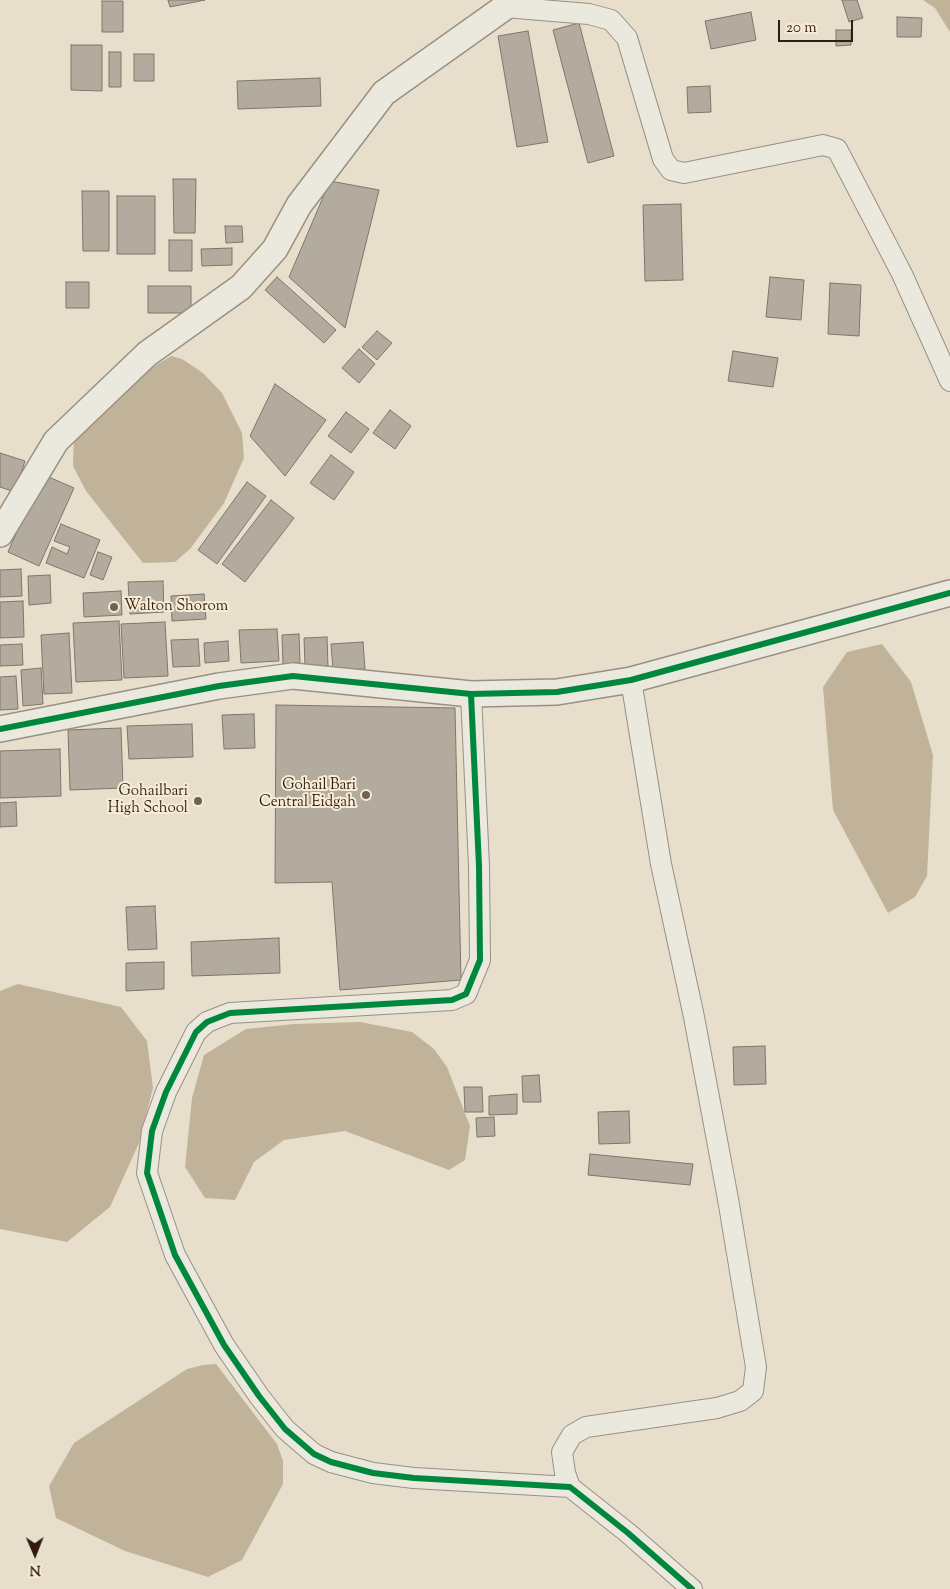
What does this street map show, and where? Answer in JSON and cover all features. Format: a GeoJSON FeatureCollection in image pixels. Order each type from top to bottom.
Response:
{"type":"FeatureCollection","features":[{"type":"Feature","properties":{"kind":"street"},"geometry":{"type":"LineString","coordinates":[[0,534],[56,440],[147,354],[241,287],[275,249],[299,205],[384,93],[506,4],[589,14],[611,20],[627,38],[663,159],[671,170],[684,173],[824,146],[837,149],[902,274],[950,382]]}},
{"type":"Feature","properties":{"kind":"street"},"geometry":{"type":"LineString","coordinates":[[0,729],[219,686],[293,676],[471,694],[557,692],[631,680],[950,593]]}},
{"type":"Feature","properties":{"kind":"street"},"geometry":{"type":"LineString","coordinates":[[631,680],[661,864],[694,1017],[728,1199],[756,1367],[753,1391],[740,1401],[717,1408],[586,1427],[572,1435],[562,1452],[565,1473],[570,1487],[628,1533],[692,1589]]}},
{"type":"Feature","properties":{"kind":"street"},"geometry":{"type":"LineString","coordinates":[[471,694],[479,866],[480,960],[473,981],[466,994],[452,1000],[230,1013],[207,1022],[196,1032],[166,1092],[152,1131],[146,1173],[175,1255],[224,1345],[259,1396],[285,1429],[314,1454],[331,1462],[373,1473],[434,1480],[570,1487]]}},
{"type":"Feature","properties":{"kind":"shaded area"},"geometry":{"type":"Polygon","coordinates":[[[923,0],[950,0],[950,32],[935,8],[923,0]]]}},
{"type":"Feature","properties":{"kind":"shaded area"},"geometry":{"type":"Polygon","coordinates":[[[171,356],[182,359],[203,373],[222,393],[242,433],[244,458],[224,503],[190,549],[175,562],[143,563],[86,491],[73,466],[74,436],[142,374],[171,356]]]}},
{"type":"Feature","properties":{"kind":"shaded area"},"geometry":{"type":"Polygon","coordinates":[[[882,644],[911,682],[933,755],[927,876],[915,897],[888,913],[833,810],[823,687],[847,652],[882,644]]]}},
{"type":"Feature","properties":{"kind":"shaded area"},"geometry":{"type":"Polygon","coordinates":[[[18,984],[121,1007],[147,1041],[153,1088],[139,1143],[110,1207],[67,1242],[0,1229],[0,991],[18,984]]]}},
{"type":"Feature","properties":{"kind":"shaded area"},"geometry":{"type":"Polygon","coordinates":[[[360,1022],[412,1032],[434,1049],[447,1067],[470,1126],[465,1160],[449,1170],[345,1131],[284,1140],[254,1162],[235,1200],[205,1198],[185,1167],[192,1098],[204,1055],[246,1029],[294,1024],[360,1022]]]}},
{"type":"Feature","properties":{"kind":"shaded area"},"geometry":{"type":"Polygon","coordinates":[[[216,1364],[277,1444],[283,1461],[283,1484],[242,1560],[208,1577],[125,1551],[56,1518],[49,1486],[74,1443],[187,1369],[216,1364]]]}},
{"type":"Feature","properties":{"kind":"building"},"geometry":{"type":"Polygon","coordinates":[[[168,0],[205,0],[170,7],[168,0]]]}},
{"type":"Feature","properties":{"kind":"building"},"geometry":{"type":"Polygon","coordinates":[[[842,0],[857,0],[863,18],[849,22],[842,0]]]}},
{"type":"Feature","properties":{"kind":"building"},"geometry":{"type":"Polygon","coordinates":[[[102,1],[123,1],[123,32],[102,32],[102,1]]]}},
{"type":"Feature","properties":{"kind":"building"},"geometry":{"type":"Polygon","coordinates":[[[751,12],[756,40],[711,49],[705,21],[751,12]]]}},
{"type":"Feature","properties":{"kind":"building"},"geometry":{"type":"Polygon","coordinates":[[[897,17],[922,18],[921,37],[897,37],[897,17]]]}},
{"type":"Feature","properties":{"kind":"building"},"geometry":{"type":"Polygon","coordinates":[[[579,23],[614,156],[588,163],[553,30],[579,23]]]}},
{"type":"Feature","properties":{"kind":"building"},"geometry":{"type":"Polygon","coordinates":[[[836,30],[851,30],[851,45],[836,46],[836,30]]]}},
{"type":"Feature","properties":{"kind":"building"},"geometry":{"type":"Polygon","coordinates":[[[528,31],[548,142],[517,147],[498,36],[528,31]]]}},
{"type":"Feature","properties":{"kind":"building"},"geometry":{"type":"Polygon","coordinates":[[[71,45],[102,45],[102,91],[71,90],[71,45]]]}},
{"type":"Feature","properties":{"kind":"building"},"geometry":{"type":"Polygon","coordinates":[[[109,52],[121,52],[121,87],[109,87],[109,52]]]}},
{"type":"Feature","properties":{"kind":"building"},"geometry":{"type":"Polygon","coordinates":[[[134,54],[154,54],[154,81],[134,81],[134,54]]]}},
{"type":"Feature","properties":{"kind":"building"},"geometry":{"type":"Polygon","coordinates":[[[320,78],[321,106],[238,109],[237,81],[320,78]]]}},
{"type":"Feature","properties":{"kind":"building"},"geometry":{"type":"Polygon","coordinates":[[[710,86],[711,112],[688,113],[687,87],[710,86]]]}},
{"type":"Feature","properties":{"kind":"building"},"geometry":{"type":"Polygon","coordinates":[[[173,179],[196,179],[195,233],[174,233],[173,179]]]}},
{"type":"Feature","properties":{"kind":"building"},"geometry":{"type":"Polygon","coordinates":[[[330,181],[379,190],[345,328],[289,277],[330,181]]]}},
{"type":"Feature","properties":{"kind":"building"},"geometry":{"type":"Polygon","coordinates":[[[82,191],[109,191],[109,251],[83,251],[82,191]]]}},
{"type":"Feature","properties":{"kind":"building"},"geometry":{"type":"Polygon","coordinates":[[[117,196],[155,196],[155,254],[117,254],[117,196]]]}},
{"type":"Feature","properties":{"kind":"building"},"geometry":{"type":"Polygon","coordinates":[[[681,204],[683,280],[645,281],[643,205],[681,204]]]}},
{"type":"Feature","properties":{"kind":"building"},"geometry":{"type":"Polygon","coordinates":[[[225,226],[242,226],[243,242],[226,243],[225,226]]]}},
{"type":"Feature","properties":{"kind":"building"},"geometry":{"type":"Polygon","coordinates":[[[169,240],[192,240],[192,271],[169,271],[169,240]]]}},
{"type":"Feature","properties":{"kind":"building"},"geometry":{"type":"Polygon","coordinates":[[[232,248],[232,265],[202,266],[201,249],[232,248]]]}},
{"type":"Feature","properties":{"kind":"building"},"geometry":{"type":"Polygon","coordinates":[[[277,277],[336,330],[324,343],[265,290],[277,277]]]}},
{"type":"Feature","properties":{"kind":"building"},"geometry":{"type":"Polygon","coordinates":[[[770,277],[804,280],[801,320],[766,317],[770,277]]]}},
{"type":"Feature","properties":{"kind":"building"},"geometry":{"type":"Polygon","coordinates":[[[66,282],[89,282],[89,308],[66,308],[66,282]]]}},
{"type":"Feature","properties":{"kind":"building"},"geometry":{"type":"Polygon","coordinates":[[[830,283],[861,285],[859,336],[828,334],[830,283]]]}},
{"type":"Feature","properties":{"kind":"building"},"geometry":{"type":"Polygon","coordinates":[[[148,286],[191,286],[191,313],[148,313],[148,286]]]}},
{"type":"Feature","properties":{"kind":"building"},"geometry":{"type":"Polygon","coordinates":[[[377,331],[392,343],[377,360],[362,347],[377,331]]]}},
{"type":"Feature","properties":{"kind":"building"},"geometry":{"type":"Polygon","coordinates":[[[359,349],[375,364],[359,383],[342,368],[359,349]]]}},
{"type":"Feature","properties":{"kind":"building"},"geometry":{"type":"Polygon","coordinates":[[[733,351],[778,358],[773,387],[728,381],[733,351]]]}},
{"type":"Feature","properties":{"kind":"building"},"geometry":{"type":"Polygon","coordinates":[[[275,384],[326,420],[285,476],[250,436],[275,384]]]}},
{"type":"Feature","properties":{"kind":"building"},"geometry":{"type":"Polygon","coordinates":[[[390,410],[411,426],[395,449],[373,433],[390,410]]]}},
{"type":"Feature","properties":{"kind":"building"},"geometry":{"type":"Polygon","coordinates":[[[346,412],[369,429],[351,453],[328,436],[346,412]]]}},
{"type":"Feature","properties":{"kind":"building"},"geometry":{"type":"Polygon","coordinates":[[[0,453],[25,461],[15,492],[0,487],[0,453]]]}},
{"type":"Feature","properties":{"kind":"building"},"geometry":{"type":"Polygon","coordinates":[[[331,455],[354,472],[334,500],[310,483],[331,455]]]}},
{"type":"Feature","properties":{"kind":"building"},"geometry":{"type":"Polygon","coordinates":[[[42,474],[74,488],[39,566],[8,552],[42,474]]]}},
{"type":"Feature","properties":{"kind":"building"},"geometry":{"type":"Polygon","coordinates":[[[247,482],[266,496],[217,564],[198,550],[247,482]]]}},
{"type":"Feature","properties":{"kind":"building"},"geometry":{"type":"Polygon","coordinates":[[[271,500],[294,518],[245,582],[222,564],[271,500]]]}},
{"type":"Feature","properties":{"kind":"building"},"geometry":{"type":"Polygon","coordinates":[[[61,524],[100,540],[84,578],[46,563],[52,547],[67,554],[70,547],[54,541],[61,524]]]}},
{"type":"Feature","properties":{"kind":"building"},"geometry":{"type":"Polygon","coordinates":[[[98,552],[112,557],[103,580],[90,575],[98,552]]]}},
{"type":"Feature","properties":{"kind":"building"},"geometry":{"type":"Polygon","coordinates":[[[21,569],[22,596],[0,597],[0,570],[21,569]]]}},
{"type":"Feature","properties":{"kind":"building"},"geometry":{"type":"Polygon","coordinates":[[[50,575],[51,603],[29,605],[28,576],[50,575]]]}},
{"type":"Feature","properties":{"kind":"building"},"geometry":{"type":"Polygon","coordinates":[[[163,581],[164,612],[130,614],[128,582],[163,581]]]}},
{"type":"Feature","properties":{"kind":"building"},"geometry":{"type":"Polygon","coordinates":[[[121,591],[122,615],[84,617],[83,593],[121,591]]]}},
{"type":"Feature","properties":{"kind":"building"},"geometry":{"type":"Polygon","coordinates":[[[204,594],[206,619],[172,621],[171,596],[204,594]]]}},
{"type":"Feature","properties":{"kind":"building"},"geometry":{"type":"Polygon","coordinates":[[[23,601],[24,637],[0,638],[0,602],[23,601]]]}},
{"type":"Feature","properties":{"kind":"building"},"geometry":{"type":"Polygon","coordinates":[[[119,621],[122,680],[76,682],[73,623],[119,621]]]}},
{"type":"Feature","properties":{"kind":"building"},"geometry":{"type":"Polygon","coordinates":[[[165,622],[168,676],[124,678],[121,624],[165,622]]]}},
{"type":"Feature","properties":{"kind":"building"},"geometry":{"type":"Polygon","coordinates":[[[277,629],[279,661],[241,663],[239,630],[277,629]]]}},
{"type":"Feature","properties":{"kind":"building"},"geometry":{"type":"Polygon","coordinates":[[[69,633],[72,693],[44,694],[41,635],[69,633]]]}},
{"type":"Feature","properties":{"kind":"building"},"geometry":{"type":"Polygon","coordinates":[[[299,634],[300,664],[283,664],[282,635],[299,634]]]}},
{"type":"Feature","properties":{"kind":"building"},"geometry":{"type":"Polygon","coordinates":[[[327,637],[328,666],[305,666],[304,638],[327,637]]]}},
{"type":"Feature","properties":{"kind":"building"},"geometry":{"type":"Polygon","coordinates":[[[198,639],[200,666],[173,667],[171,640],[198,639]]]}},
{"type":"Feature","properties":{"kind":"building"},"geometry":{"type":"Polygon","coordinates":[[[228,641],[229,661],[205,663],[204,643],[228,641]]]}},
{"type":"Feature","properties":{"kind":"building"},"geometry":{"type":"Polygon","coordinates":[[[363,642],[365,669],[333,670],[331,644],[363,642]]]}},
{"type":"Feature","properties":{"kind":"building"},"geometry":{"type":"Polygon","coordinates":[[[22,644],[23,665],[0,666],[0,645],[22,644]]]}},
{"type":"Feature","properties":{"kind":"building"},"geometry":{"type":"Polygon","coordinates":[[[41,668],[43,704],[23,706],[21,670],[41,668]]]}},
{"type":"Feature","properties":{"kind":"building"},"geometry":{"type":"Polygon","coordinates":[[[16,676],[18,709],[0,710],[0,677],[16,676]]]}},
{"type":"Feature","properties":{"kind":"building","name":"Gohail Bari Central Eidgah"},"geometry":{"type":"Polygon","coordinates":[[[276,705],[455,708],[461,980],[340,990],[332,882],[275,883],[276,705]]]}},
{"type":"Feature","properties":{"kind":"building"},"geometry":{"type":"Polygon","coordinates":[[[254,714],[255,748],[224,749],[222,715],[254,714]]]}},
{"type":"Feature","properties":{"kind":"building"},"geometry":{"type":"Polygon","coordinates":[[[192,724],[193,757],[129,759],[127,726],[192,724]]]}},
{"type":"Feature","properties":{"kind":"building"},"geometry":{"type":"Polygon","coordinates":[[[121,728],[123,788],[70,790],[68,730],[121,728]]]}},
{"type":"Feature","properties":{"kind":"building"},"geometry":{"type":"Polygon","coordinates":[[[60,749],[61,796],[0,798],[0,751],[60,749]]]}},
{"type":"Feature","properties":{"kind":"building"},"geometry":{"type":"Polygon","coordinates":[[[16,802],[17,826],[0,827],[0,803],[16,802]]]}},
{"type":"Feature","properties":{"kind":"building"},"geometry":{"type":"Polygon","coordinates":[[[155,906],[157,949],[128,950],[126,907],[155,906]]]}},
{"type":"Feature","properties":{"kind":"building"},"geometry":{"type":"Polygon","coordinates":[[[279,938],[280,973],[192,976],[191,942],[279,938]]]}},
{"type":"Feature","properties":{"kind":"building"},"geometry":{"type":"Polygon","coordinates":[[[164,962],[164,989],[126,991],[126,963],[164,962]]]}},
{"type":"Feature","properties":{"kind":"building"},"geometry":{"type":"Polygon","coordinates":[[[765,1046],[766,1084],[734,1085],[733,1047],[765,1046]]]}},
{"type":"Feature","properties":{"kind":"building"},"geometry":{"type":"Polygon","coordinates":[[[539,1075],[541,1102],[523,1102],[522,1076],[539,1075]]]}},
{"type":"Feature","properties":{"kind":"building"},"geometry":{"type":"Polygon","coordinates":[[[464,1087],[482,1087],[483,1112],[465,1112],[464,1087]]]}},
{"type":"Feature","properties":{"kind":"building"},"geometry":{"type":"Polygon","coordinates":[[[517,1094],[517,1114],[489,1115],[489,1096],[517,1094]]]}},
{"type":"Feature","properties":{"kind":"building"},"geometry":{"type":"Polygon","coordinates":[[[629,1111],[630,1143],[599,1144],[598,1112],[629,1111]]]}},
{"type":"Feature","properties":{"kind":"building"},"geometry":{"type":"Polygon","coordinates":[[[494,1117],[495,1136],[477,1137],[476,1118],[494,1117]]]}},
{"type":"Feature","properties":{"kind":"building"},"geometry":{"type":"Polygon","coordinates":[[[590,1154],[693,1164],[690,1185],[588,1175],[590,1154]]]}},
{"type":"Feature","properties":{"kind":"cycle path"},"geometry":{"type":"LineString","coordinates":[[0,729],[219,686],[293,676],[471,694],[557,692],[631,680],[950,593]]}},
{"type":"Feature","properties":{"kind":"cycle path"},"geometry":{"type":"LineString","coordinates":[[471,694],[479,866],[480,960],[466,994],[452,1000],[230,1013],[207,1022],[196,1032],[166,1092],[152,1131],[147,1173],[175,1255],[224,1345],[259,1396],[285,1429],[314,1454],[331,1462],[373,1473],[414,1478],[570,1487],[628,1533],[692,1589]]}},
{"type":"Feature","properties":{"kind":"place","name":"Walton Shorom"},"geometry":{"type":"Point","coordinates":[114,607]}},
{"type":"Feature","properties":{"kind":"place","name":"Gohail Bari Central Eidgah"},"geometry":{"type":"Point","coordinates":[366,795]}},
{"type":"Feature","properties":{"kind":"place","name":"Gohailbari High School"},"geometry":{"type":"Point","coordinates":[198,801]}}]}
